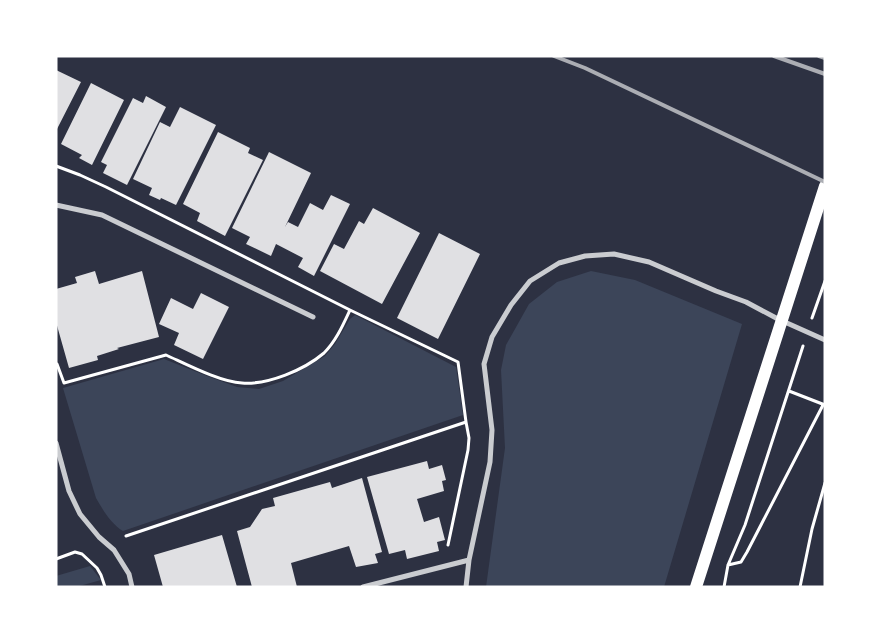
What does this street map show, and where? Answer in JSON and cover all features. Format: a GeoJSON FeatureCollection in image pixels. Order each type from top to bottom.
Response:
{"type":"FeatureCollection","features":[{"type":"Feature","properties":{"kind":"main road"},"geometry":{"type":"LineString","coordinates":[[696,587],[825,186]]}},
{"type":"Feature","properties":{"kind":"street"},"geometry":{"type":"LineString","coordinates":[[56,205],[102,215],[313,317]]}},
{"type":"Feature","properties":{"kind":"street"},"geometry":{"type":"LineString","coordinates":[[466,587],[469,560],[490,462],[492,430],[484,364],[492,336],[510,305],[530,281],[559,263],[585,256],[614,254],[649,262],[746,302],[825,340]]}},
{"type":"Feature","properties":{"kind":"street"},"geometry":{"type":"LineString","coordinates":[[56,443],[69,491],[80,514],[99,537],[114,550],[129,574],[132,587]]}},
{"type":"Feature","properties":{"kind":"street"},"geometry":{"type":"LineString","coordinates":[[362,587],[469,560]]}},
{"type":"Feature","properties":{"kind":"path"},"geometry":{"type":"LineString","coordinates":[[56,166],[97,183],[458,362],[469,438],[448,545]]}},
{"type":"Feature","properties":{"kind":"path"},"geometry":{"type":"LineString","coordinates":[[57,364],[64,384],[166,354],[199,370],[224,379],[241,383],[260,382],[280,377],[300,368],[323,353],[336,338],[350,310]]}},
{"type":"Feature","properties":{"kind":"path"},"geometry":{"type":"LineString","coordinates":[[724,587],[728,566],[745,525],[800,358]]}},
{"type":"Feature","properties":{"kind":"path"},"geometry":{"type":"LineString","coordinates":[[728,566],[741,562],[747,552],[824,405],[789,391]]}},
{"type":"Feature","properties":{"kind":"path"},"geometry":{"type":"LineString","coordinates":[[126,536],[466,422]]}},
{"type":"Feature","properties":{"kind":"path"},"geometry":{"type":"LineString","coordinates":[[800,587],[812,530],[825,482]]}},
{"type":"Feature","properties":{"kind":"path"},"geometry":{"type":"LineString","coordinates":[[56,559],[75,552],[82,554],[97,568],[105,587]]}},
{"type":"Feature","properties":{"kind":"shaded area"},"geometry":{"type":"Polygon","coordinates":[[[591,271],[635,280],[742,324],[664,587],[486,587],[505,448],[501,370],[506,345],[529,304],[557,282],[591,271]]]}},
{"type":"Feature","properties":{"kind":"shaded area"},"geometry":{"type":"Polygon","coordinates":[[[355,315],[456,367],[463,415],[123,531],[111,521],[96,498],[63,388],[164,359],[237,387],[259,389],[283,381],[325,356],[335,344],[350,319],[355,315]]]}},
{"type":"Feature","properties":{"kind":"shaded area"},"geometry":{"type":"Polygon","coordinates":[[[90,566],[101,580],[76,587],[56,587],[56,576],[90,566]]]}},
{"type":"Feature","properties":{"kind":"building"},"geometry":{"type":"Polygon","coordinates":[[[56,70],[81,82],[56,131],[56,70]]]}},
{"type":"Feature","properties":{"kind":"building"},"geometry":{"type":"Polygon","coordinates":[[[91,83],[124,100],[92,165],[79,158],[82,155],[61,144],[91,83]]]}},
{"type":"Feature","properties":{"kind":"building"},"geometry":{"type":"Polygon","coordinates":[[[146,96],[166,107],[127,185],[103,173],[107,165],[101,162],[133,98],[143,103],[146,96]]]}},
{"type":"Feature","properties":{"kind":"building"},"geometry":{"type":"Polygon","coordinates":[[[180,107],[216,125],[176,205],[149,195],[152,188],[133,179],[160,122],[170,127],[180,107]]]}},
{"type":"Feature","properties":{"kind":"building"},"geometry":{"type":"Polygon","coordinates":[[[218,132],[250,148],[248,153],[263,160],[225,236],[197,221],[200,213],[183,204],[218,132]]]}},
{"type":"Feature","properties":{"kind":"building"},"geometry":{"type":"Polygon","coordinates":[[[269,152],[311,173],[285,227],[288,222],[298,227],[310,203],[323,210],[331,195],[350,204],[314,276],[298,267],[303,258],[276,244],[271,256],[246,244],[250,237],[232,228],[269,152]]]}},
{"type":"Feature","properties":{"kind":"building"},"geometry":{"type":"Polygon","coordinates":[[[373,208],[420,233],[382,304],[320,271],[334,244],[344,249],[359,221],[364,224],[373,208]]]}},
{"type":"Feature","properties":{"kind":"building"},"geometry":{"type":"Polygon","coordinates":[[[439,233],[480,254],[438,339],[397,318],[439,233]]]}},
{"type":"Feature","properties":{"kind":"building"},"geometry":{"type":"Polygon","coordinates":[[[95,271],[99,284],[142,271],[159,337],[117,348],[119,349],[97,356],[98,360],[69,368],[56,322],[56,289],[77,283],[75,277],[95,271]]]}},
{"type":"Feature","properties":{"kind":"building"},"geometry":{"type":"Polygon","coordinates":[[[201,293],[229,307],[203,359],[174,345],[179,333],[159,324],[171,298],[193,309],[201,293]]]}},
{"type":"Feature","properties":{"kind":"building"},"geometry":{"type":"Polygon","coordinates":[[[427,461],[429,469],[442,465],[446,480],[442,481],[444,491],[417,499],[424,522],[439,517],[445,540],[437,542],[439,551],[407,559],[405,550],[389,554],[367,477],[427,461]]]}},
{"type":"Feature","properties":{"kind":"building"},"geometry":{"type":"Polygon","coordinates":[[[362,478],[382,552],[375,554],[378,563],[356,567],[349,546],[291,563],[297,587],[252,587],[237,531],[250,527],[262,509],[275,506],[273,498],[330,482],[332,488],[362,478]]]}},
{"type":"Feature","properties":{"kind":"building"},"geometry":{"type":"Polygon","coordinates":[[[222,535],[237,587],[163,587],[154,555],[222,535]]]}},
{"type":"Feature","properties":{"kind":"railway"},"geometry":{"type":"LineString","coordinates":[[554,56],[585,68],[825,182]]}},
{"type":"Feature","properties":{"kind":"railway"},"geometry":{"type":"LineString","coordinates":[[774,56],[825,74]]}},
{"type":"Feature","properties":{"kind":"railway"},"geometry":{"type":"LineString","coordinates":[[819,56],[825,58]]}}]}
